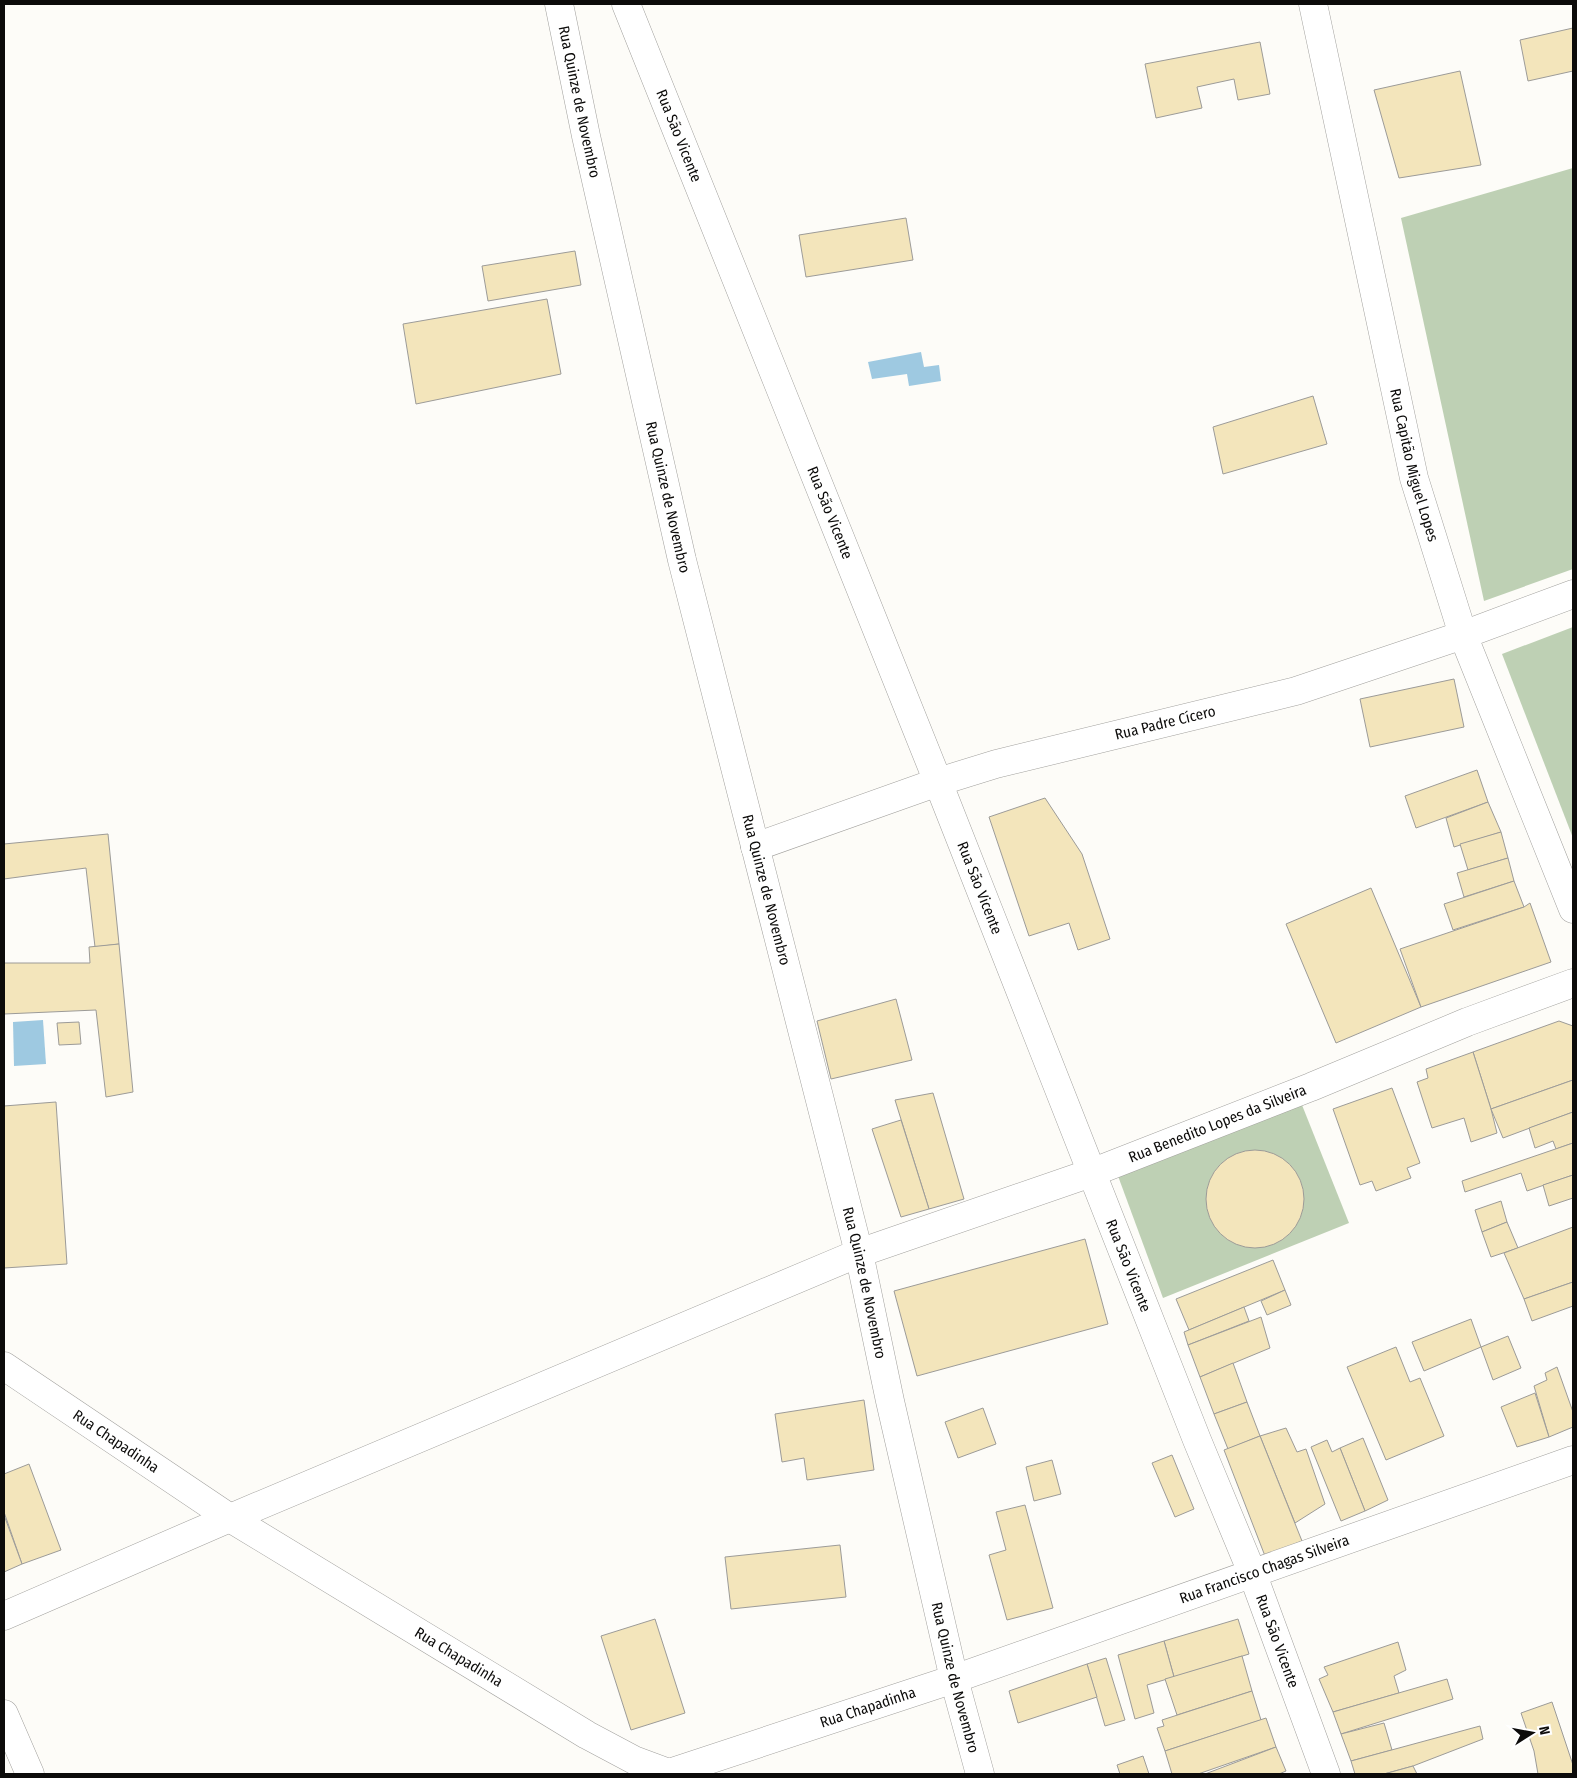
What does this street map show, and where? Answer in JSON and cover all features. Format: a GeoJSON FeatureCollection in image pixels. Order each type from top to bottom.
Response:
{"type":"FeatureCollection","features":[{"type":"Feature","properties":{"kind":"street","name":"Rua Quinze de Novembro"},"geometry":{"type":"LineString","coordinates":[[559,4],[586,136],[682,560],[859,1253],[890,1401],[954,1679],[980,1774]]}},
{"type":"Feature","properties":{"kind":"street","name":"Rua São Vicente"},"geometry":{"type":"LineString","coordinates":[[626,4],[938,782],[1197,1440],[1253,1575],[1326,1774]]}},
{"type":"Feature","properties":{"kind":"street","name":"Rua Capitão Miguel Lopes"},"geometry":{"type":"LineString","coordinates":[[1313,4],[1414,478],[1463,635],[1573,909]]}},
{"type":"Feature","properties":{"kind":"street","name":"Rua Padre Cícero"},"geometry":{"type":"LineString","coordinates":[[755,847],[938,782],[996,764],[1296,691],[1463,635],[1573,594]]}},
{"type":"Feature","properties":{"kind":"street","name":"Rua Benedito Lopes da Silveira"},"geometry":{"type":"LineString","coordinates":[[4,1616],[230,1518],[859,1253],[1091,1173],[1466,1022],[1573,983]]}},
{"type":"Feature","properties":{"kind":"street","name":"Rua Chapadinha"},"geometry":{"type":"LineString","coordinates":[[4,1366],[230,1518],[587,1735],[634,1760],[667,1774],[954,1679]]}},
{"type":"Feature","properties":{"kind":"street","name":"Rua Francisco Chagas Silveira"},"geometry":{"type":"LineString","coordinates":[[954,1679],[1253,1575],[1573,1460]]}},
{"type":"Feature","properties":{"kind":"street"},"geometry":{"type":"LineString","coordinates":[[4,1714],[30,1774]]}},
{"type":"Feature","properties":{"kind":"green space"},"geometry":{"type":"Polygon","coordinates":[[[1573,168],[1573,569],[1484,601],[1401,218],[1573,168]]]}},
{"type":"Feature","properties":{"kind":"green space"},"geometry":{"type":"Polygon","coordinates":[[[1573,627],[1573,838],[1502,654],[1573,627]]]}},
{"type":"Feature","properties":{"kind":"green space"},"geometry":{"type":"Polygon","coordinates":[[[1302,1105],[1349,1223],[1163,1298],[1118,1176],[1302,1105]]]}},
{"type":"Feature","properties":{"kind":"water"},"geometry":{"type":"Polygon","coordinates":[[[921,352],[924,367],[939,365],[941,381],[909,386],[907,374],[872,379],[868,362],[921,352]]]}},
{"type":"Feature","properties":{"kind":"water"},"geometry":{"type":"Polygon","coordinates":[[[43,1020],[46,1064],[14,1066],[13,1022],[43,1020]]]}},
{"type":"Feature","properties":{"kind":"building"},"geometry":{"type":"Polygon","coordinates":[[[1573,28],[1573,71],[1528,81],[1520,40],[1573,28]]]}},
{"type":"Feature","properties":{"kind":"building"},"geometry":{"type":"Polygon","coordinates":[[[1260,42],[1270,94],[1238,100],[1234,79],[1197,87],[1202,108],[1156,118],[1145,64],[1260,42]]]}},
{"type":"Feature","properties":{"kind":"building"},"geometry":{"type":"Polygon","coordinates":[[[1460,71],[1481,165],[1399,178],[1374,90],[1460,71]]]}},
{"type":"Feature","properties":{"kind":"building"},"geometry":{"type":"Polygon","coordinates":[[[906,218],[913,260],[806,277],[799,235],[906,218]]]}},
{"type":"Feature","properties":{"kind":"building"},"geometry":{"type":"Polygon","coordinates":[[[575,251],[581,285],[488,301],[482,266],[575,251]]]}},
{"type":"Feature","properties":{"kind":"building"},"geometry":{"type":"Polygon","coordinates":[[[547,299],[561,374],[416,404],[403,324],[547,299]]]}},
{"type":"Feature","properties":{"kind":"building"},"geometry":{"type":"Polygon","coordinates":[[[1313,396],[1327,444],[1223,474],[1213,427],[1313,396]]]}},
{"type":"Feature","properties":{"kind":"building"},"geometry":{"type":"Polygon","coordinates":[[[1454,679],[1464,727],[1370,747],[1360,699],[1454,679]]]}},
{"type":"Feature","properties":{"kind":"building"},"geometry":{"type":"Polygon","coordinates":[[[1477,770],[1488,802],[1416,828],[1405,796],[1477,770]]]}},
{"type":"Feature","properties":{"kind":"building"},"geometry":{"type":"Polygon","coordinates":[[[1045,798],[1082,854],[1110,939],[1078,950],[1069,923],[1029,936],[989,817],[1045,798]]]}},
{"type":"Feature","properties":{"kind":"building"},"geometry":{"type":"Polygon","coordinates":[[[1488,802],[1501,832],[1454,847],[1446,818],[1488,802]]]}},
{"type":"Feature","properties":{"kind":"building"},"geometry":{"type":"Polygon","coordinates":[[[1501,832],[1508,858],[1468,870],[1460,844],[1501,832]]]}},
{"type":"Feature","properties":{"kind":"building"},"geometry":{"type":"Polygon","coordinates":[[[108,834],[119,944],[95,947],[86,868],[4,879],[4,844],[108,834]]]}},
{"type":"Feature","properties":{"kind":"building"},"geometry":{"type":"Polygon","coordinates":[[[1508,858],[1514,881],[1464,897],[1457,873],[1508,858]]]}},
{"type":"Feature","properties":{"kind":"building"},"geometry":{"type":"Polygon","coordinates":[[[1514,881],[1524,907],[1453,930],[1444,904],[1514,881]]]}},
{"type":"Feature","properties":{"kind":"building"},"geometry":{"type":"Polygon","coordinates":[[[1371,888],[1421,1007],[1336,1043],[1286,924],[1371,888]]]}},
{"type":"Feature","properties":{"kind":"building"},"geometry":{"type":"Polygon","coordinates":[[[1530,903],[1551,962],[1421,1007],[1400,949],[1524,907],[1530,903]]]}},
{"type":"Feature","properties":{"kind":"building"},"geometry":{"type":"Polygon","coordinates":[[[119,944],[133,1092],[106,1097],[96,1010],[4,1014],[4,963],[90,963],[89,947],[119,944]]]}},
{"type":"Feature","properties":{"kind":"building"},"geometry":{"type":"Polygon","coordinates":[[[896,999],[912,1060],[831,1079],[817,1021],[896,999]]]}},
{"type":"Feature","properties":{"kind":"building"},"geometry":{"type":"Polygon","coordinates":[[[1559,1021],[1573,1026],[1573,1080],[1491,1109],[1473,1052],[1559,1021]]]}},
{"type":"Feature","properties":{"kind":"building"},"geometry":{"type":"Polygon","coordinates":[[[79,1022],[81,1044],[59,1045],[57,1023],[79,1022]]]}},
{"type":"Feature","properties":{"kind":"building"},"geometry":{"type":"Polygon","coordinates":[[[1473,1052],[1497,1133],[1471,1142],[1464,1118],[1432,1128],[1417,1082],[1428,1078],[1426,1069],[1473,1052]]]}},
{"type":"Feature","properties":{"kind":"building"},"geometry":{"type":"Polygon","coordinates":[[[1573,1080],[1573,1112],[1503,1138],[1491,1109],[1573,1080]]]}},
{"type":"Feature","properties":{"kind":"building"},"geometry":{"type":"Polygon","coordinates":[[[1392,1088],[1420,1163],[1407,1168],[1411,1178],[1376,1191],[1372,1181],[1360,1185],[1333,1109],[1392,1088]]]}},
{"type":"Feature","properties":{"kind":"building"},"geometry":{"type":"Polygon","coordinates":[[[933,1093],[964,1199],[929,1209],[895,1100],[933,1093]]]}},
{"type":"Feature","properties":{"kind":"building"},"geometry":{"type":"Polygon","coordinates":[[[56,1102],[67,1264],[4,1268],[4,1106],[56,1102]]]}},
{"type":"Feature","properties":{"kind":"building"},"geometry":{"type":"Polygon","coordinates":[[[1573,1112],[1573,1143],[1556,1149],[1553,1141],[1535,1148],[1529,1128],[1573,1112]]]}},
{"type":"Feature","properties":{"kind":"building"},"geometry":{"type":"Polygon","coordinates":[[[901,1120],[929,1209],[901,1217],[872,1129],[901,1120]]]}},
{"type":"Feature","properties":{"kind":"building"},"geometry":{"type":"Polygon","coordinates":[[[1573,1143],[1573,1175],[1527,1191],[1521,1173],[1465,1192],[1462,1181],[1573,1143]]]}},
{"type":"Feature","properties":{"kind":"building"},"geometry":{"type":"Polygon","coordinates":[[[1255,1150],[1265,1151],[1282,1158],[1296,1172],[1303,1189],[1303,1209],[1296,1226],[1282,1240],[1265,1247],[1255,1248],[1245,1247],[1228,1240],[1214,1226],[1207,1209],[1206,1199],[1207,1189],[1214,1172],[1228,1158],[1245,1151],[1255,1150]]]}},
{"type":"Feature","properties":{"kind":"building"},"geometry":{"type":"Polygon","coordinates":[[[1573,1175],[1573,1198],[1549,1206],[1543,1185],[1573,1175]]]}},
{"type":"Feature","properties":{"kind":"building"},"geometry":{"type":"Polygon","coordinates":[[[1501,1201],[1507,1222],[1482,1232],[1475,1210],[1501,1201]]]}},
{"type":"Feature","properties":{"kind":"building"},"geometry":{"type":"Polygon","coordinates":[[[1507,1222],[1518,1248],[1491,1257],[1482,1232],[1507,1222]]]}},
{"type":"Feature","properties":{"kind":"building"},"geometry":{"type":"Polygon","coordinates":[[[1573,1227],[1573,1282],[1524,1299],[1504,1253],[1573,1227]]]}},
{"type":"Feature","properties":{"kind":"building"},"geometry":{"type":"Polygon","coordinates":[[[1085,1239],[1108,1324],[917,1376],[894,1291],[1085,1239]]]}},
{"type":"Feature","properties":{"kind":"building"},"geometry":{"type":"Polygon","coordinates":[[[1273,1260],[1285,1290],[1189,1330],[1176,1299],[1273,1260]]]}},
{"type":"Feature","properties":{"kind":"building"},"geometry":{"type":"Polygon","coordinates":[[[1573,1282],[1573,1306],[1532,1321],[1524,1299],[1573,1282]]]}},
{"type":"Feature","properties":{"kind":"building"},"geometry":{"type":"Polygon","coordinates":[[[1285,1290],[1291,1305],[1267,1315],[1261,1301],[1285,1290]]]}},
{"type":"Feature","properties":{"kind":"building"},"geometry":{"type":"Polygon","coordinates":[[[1244,1307],[1249,1321],[1188,1345],[1184,1332],[1244,1307]]]}},
{"type":"Feature","properties":{"kind":"building"},"geometry":{"type":"Polygon","coordinates":[[[1261,1317],[1270,1348],[1200,1377],[1188,1345],[1261,1317]]]}},
{"type":"Feature","properties":{"kind":"building"},"geometry":{"type":"Polygon","coordinates":[[[1471,1319],[1481,1347],[1424,1371],[1412,1342],[1471,1319]]]}},
{"type":"Feature","properties":{"kind":"building"},"geometry":{"type":"Polygon","coordinates":[[[1508,1336],[1521,1368],[1493,1380],[1481,1347],[1508,1336]]]}},
{"type":"Feature","properties":{"kind":"building"},"geometry":{"type":"Polygon","coordinates":[[[1396,1347],[1410,1382],[1420,1378],[1444,1436],[1386,1460],[1347,1367],[1396,1347]]]}},
{"type":"Feature","properties":{"kind":"building"},"geometry":{"type":"Polygon","coordinates":[[[1233,1363],[1247,1402],[1214,1414],[1200,1377],[1233,1363]]]}},
{"type":"Feature","properties":{"kind":"building"},"geometry":{"type":"Polygon","coordinates":[[[1557,1367],[1573,1412],[1573,1427],[1549,1437],[1534,1386],[1547,1380],[1545,1373],[1557,1367]]]}},
{"type":"Feature","properties":{"kind":"building"},"geometry":{"type":"Polygon","coordinates":[[[1535,1393],[1549,1437],[1517,1447],[1501,1407],[1535,1393]]]}},
{"type":"Feature","properties":{"kind":"building"},"geometry":{"type":"Polygon","coordinates":[[[864,1400],[874,1470],[807,1480],[804,1458],[782,1462],[775,1414],[864,1400]]]}},
{"type":"Feature","properties":{"kind":"building"},"geometry":{"type":"Polygon","coordinates":[[[1247,1402],[1260,1436],[1228,1449],[1214,1414],[1247,1402]]]}},
{"type":"Feature","properties":{"kind":"building"},"geometry":{"type":"Polygon","coordinates":[[[983,1408],[996,1444],[958,1458],[945,1422],[983,1408]]]}},
{"type":"Feature","properties":{"kind":"building"},"geometry":{"type":"Polygon","coordinates":[[[1286,1428],[1297,1452],[1306,1449],[1325,1504],[1295,1523],[1260,1436],[1286,1428]]]}},
{"type":"Feature","properties":{"kind":"building"},"geometry":{"type":"Polygon","coordinates":[[[1260,1436],[1302,1541],[1265,1556],[1224,1450],[1260,1436]]]}},
{"type":"Feature","properties":{"kind":"building"},"geometry":{"type":"Polygon","coordinates":[[[1363,1438],[1388,1500],[1365,1511],[1340,1448],[1363,1438]]]}},
{"type":"Feature","properties":{"kind":"building"},"geometry":{"type":"Polygon","coordinates":[[[1327,1440],[1332,1452],[1340,1448],[1365,1511],[1341,1521],[1311,1447],[1327,1440]]]}},
{"type":"Feature","properties":{"kind":"building"},"geometry":{"type":"Polygon","coordinates":[[[1172,1455],[1194,1509],[1175,1517],[1152,1463],[1172,1455]]]}},
{"type":"Feature","properties":{"kind":"building"},"geometry":{"type":"Polygon","coordinates":[[[1052,1460],[1061,1494],[1034,1501],[1026,1467],[1052,1460]]]}},
{"type":"Feature","properties":{"kind":"building"},"geometry":{"type":"Polygon","coordinates":[[[29,1464],[61,1550],[22,1564],[4,1512],[4,1474],[29,1464]]]}},
{"type":"Feature","properties":{"kind":"building"},"geometry":{"type":"Polygon","coordinates":[[[1025,1505],[1053,1608],[1007,1620],[989,1555],[1006,1550],[996,1512],[1025,1505]]]}},
{"type":"Feature","properties":{"kind":"building"},"geometry":{"type":"Polygon","coordinates":[[[4,1515],[22,1564],[4,1572],[4,1515]]]}},
{"type":"Feature","properties":{"kind":"building"},"geometry":{"type":"Polygon","coordinates":[[[840,1545],[846,1597],[731,1609],[725,1557],[840,1545]]]}},
{"type":"Feature","properties":{"kind":"building"},"geometry":{"type":"Polygon","coordinates":[[[655,1619],[685,1713],[631,1730],[601,1636],[655,1619]]]}},
{"type":"Feature","properties":{"kind":"building"},"geometry":{"type":"Polygon","coordinates":[[[1238,1619],[1249,1654],[1174,1677],[1164,1641],[1238,1619]]]}},
{"type":"Feature","properties":{"kind":"building"},"geometry":{"type":"Polygon","coordinates":[[[1164,1641],[1174,1677],[1147,1685],[1154,1713],[1135,1719],[1118,1655],[1164,1641]]]}},
{"type":"Feature","properties":{"kind":"building"},"geometry":{"type":"Polygon","coordinates":[[[1398,1642],[1406,1670],[1394,1676],[1399,1693],[1333,1712],[1319,1679],[1328,1675],[1324,1667],[1398,1642]]]}},
{"type":"Feature","properties":{"kind":"building"},"geometry":{"type":"Polygon","coordinates":[[[1242,1656],[1252,1691],[1177,1715],[1165,1679],[1242,1656]]]}},
{"type":"Feature","properties":{"kind":"building"},"geometry":{"type":"Polygon","coordinates":[[[1106,1658],[1125,1720],[1105,1726],[1087,1664],[1106,1658]]]}},
{"type":"Feature","properties":{"kind":"building"},"geometry":{"type":"Polygon","coordinates":[[[1087,1664],[1097,1697],[1018,1723],[1009,1691],[1087,1664]]]}},
{"type":"Feature","properties":{"kind":"building"},"geometry":{"type":"Polygon","coordinates":[[[1447,1679],[1453,1699],[1341,1734],[1333,1712],[1447,1679]]]}},
{"type":"Feature","properties":{"kind":"building"},"geometry":{"type":"Polygon","coordinates":[[[1252,1691],[1261,1720],[1165,1751],[1157,1728],[1164,1726],[1162,1720],[1252,1691]]]}},
{"type":"Feature","properties":{"kind":"building"},"geometry":{"type":"Polygon","coordinates":[[[1552,1702],[1573,1765],[1573,1773],[1571,1774],[1538,1774],[1534,1751],[1521,1713],[1552,1702]]]}},
{"type":"Feature","properties":{"kind":"building"},"geometry":{"type":"Polygon","coordinates":[[[1266,1718],[1276,1747],[1198,1774],[1172,1774],[1165,1751],[1266,1718]]]}},
{"type":"Feature","properties":{"kind":"building"},"geometry":{"type":"Polygon","coordinates":[[[1384,1723],[1392,1750],[1351,1761],[1341,1734],[1384,1723]]]}},
{"type":"Feature","properties":{"kind":"building"},"geometry":{"type":"Polygon","coordinates":[[[1480,1726],[1483,1739],[1413,1766],[1384,1774],[1355,1774],[1351,1761],[1480,1726]]]}},
{"type":"Feature","properties":{"kind":"building"},"geometry":{"type":"Polygon","coordinates":[[[1276,1747],[1286,1771],[1279,1774],[1205,1774],[1276,1747]]]}},
{"type":"Feature","properties":{"kind":"building"},"geometry":{"type":"Polygon","coordinates":[[[1143,1756],[1149,1774],[1120,1774],[1117,1765],[1143,1756]]]}},
{"type":"Feature","properties":{"kind":"building"},"geometry":{"type":"Polygon","coordinates":[[[1413,1766],[1417,1774],[1384,1774],[1413,1766]]]}}]}
